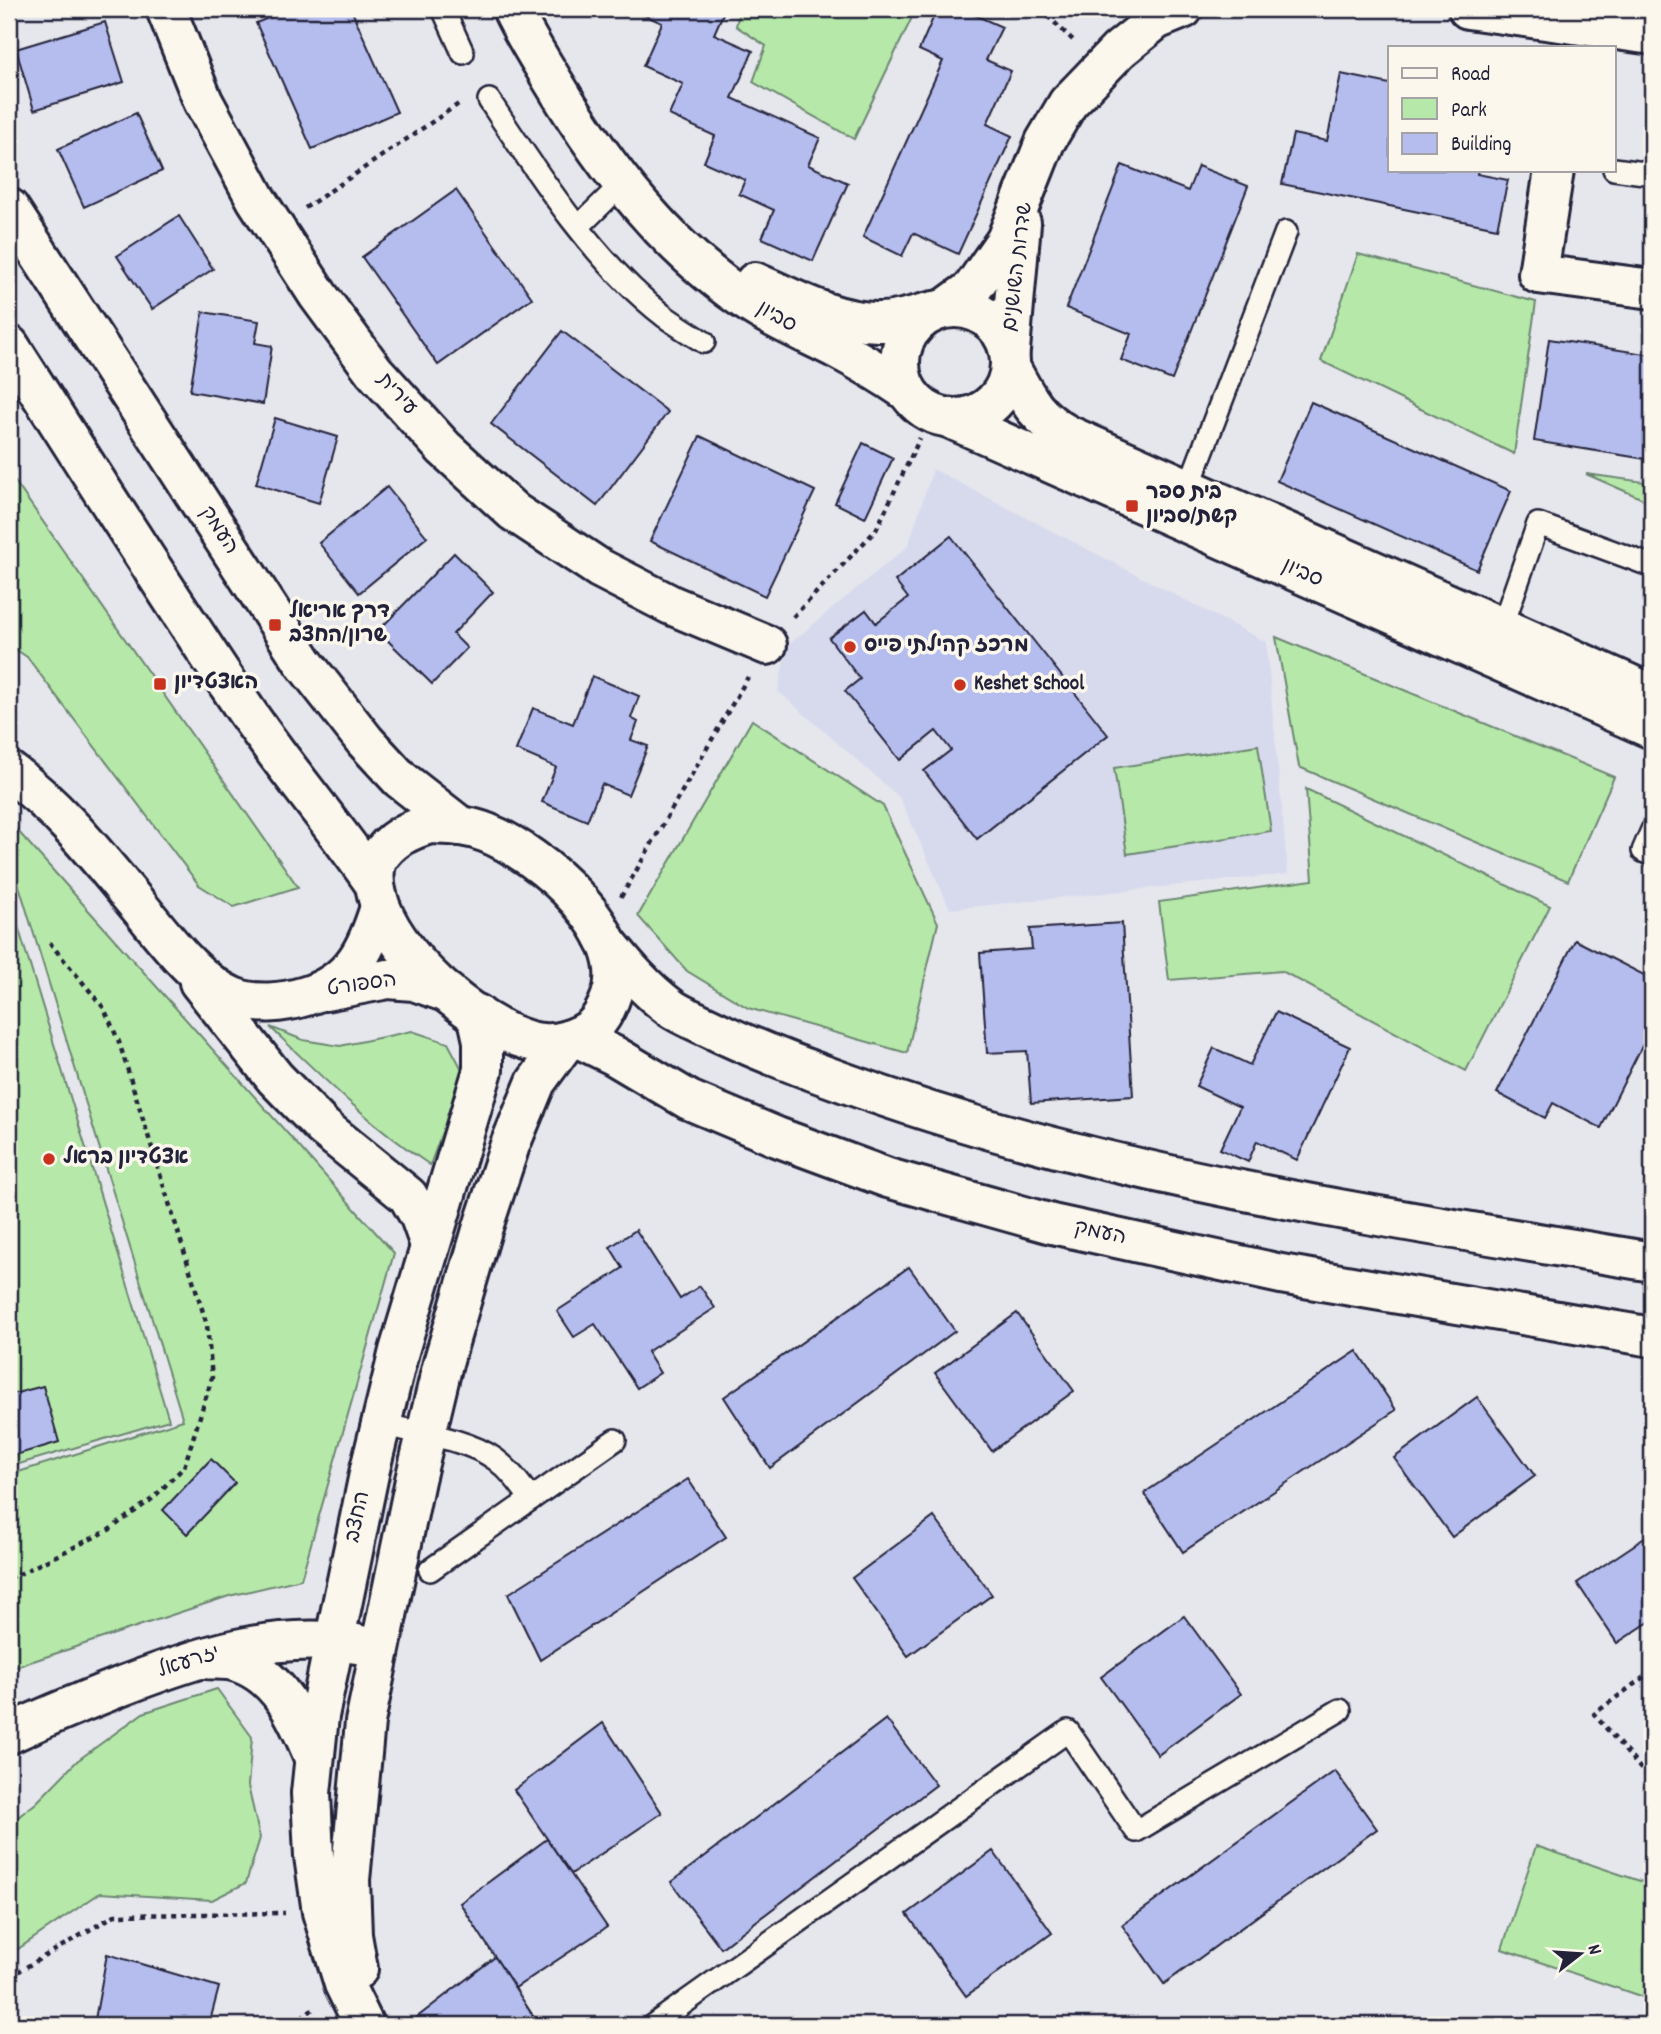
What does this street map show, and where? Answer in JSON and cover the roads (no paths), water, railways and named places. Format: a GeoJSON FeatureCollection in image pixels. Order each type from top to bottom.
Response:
{"type":"FeatureCollection","features":[{"type":"Feature","properties":{"kind":"street","name":"עירית"},"geometry":{"type":"LineString","coordinates":[[166,9],[203,101],[256,199],[318,295],[374,371],[444,447],[514,512],[599,568],[671,605],[767,645]]}},
{"type":"Feature","properties":{"kind":"street","name":"סביון"},"geometry":{"type":"LineString","coordinates":[[512,9],[575,118],[623,183],[660,226],[720,283],[754,306],[872,368],[907,391]]}},
{"type":"Feature","properties":{"kind":"street","name":"שדרות השושנים"},"geometry":{"type":"LineString","coordinates":[[940,309],[972,289],[1006,240],[1045,142],[1068,103],[1102,68],[1156,20],[1183,9]]}},
{"type":"Feature","properties":{"kind":"street"},"geometry":{"type":"LineString","coordinates":[[1468,9],[1574,35],[1652,35]]}},
{"type":"Feature","properties":{"kind":"street"},"geometry":{"type":"LineString","coordinates":[[1554,172],[1538,274],[1652,289]]}},
{"type":"Feature","properties":{"kind":"street","name":"שדרות השושנים"},"geometry":{"type":"LineString","coordinates":[[1010,359],[1021,226],[1030,184]]}},
{"type":"Feature","properties":{"kind":"street","name":"העמק"},"geometry":{"type":"LineString","coordinates":[[9,208],[304,663],[365,741],[400,779],[460,826]]}},
{"type":"Feature","properties":{"kind":"street","name":"סביון"},"geometry":{"type":"LineString","coordinates":[[660,226],[736,275],[848,318],[880,322],[940,309]]}},
{"type":"Feature","properties":{"kind":"street"},"geometry":{"type":"LineString","coordinates":[[953,307],[972,309],[990,318],[1001,331],[1010,359],[1006,388],[994,403],[970,417],[951,419],[932,414],[919,406],[907,391],[900,373],[900,353],[906,337],[917,321],[940,309],[953,307]]}},
{"type":"Feature","properties":{"kind":"street"},"geometry":{"type":"LineString","coordinates":[[9,345],[243,706],[298,783],[342,838],[377,895],[395,935],[418,966],[463,1004],[531,1041],[559,1043],[585,1035],[604,1014],[614,989],[614,965],[602,931],[590,912],[566,886],[510,845],[489,834],[460,826],[429,824],[410,830],[393,841],[377,861],[377,895],[369,940],[338,982],[316,993]]}},
{"type":"Feature","properties":{"kind":"street","name":"סביון"},"geometry":{"type":"LineString","coordinates":[[1010,359],[1030,404],[1046,422],[1066,434],[1652,694]]}},
{"type":"Feature","properties":{"kind":"street","name":"סביון"},"geometry":{"type":"LineString","coordinates":[[951,419],[1652,729]]}},
{"type":"Feature","properties":{"kind":"street"},"geometry":{"type":"LineString","coordinates":[[9,771],[25,783],[81,838],[172,947],[275,1078],[323,1127],[408,1196],[420,1217],[430,1245]]}},
{"type":"Feature","properties":{"kind":"street"},"geometry":{"type":"LineString","coordinates":[[605,940],[641,984],[673,1009],[722,1034],[803,1068],[911,1108],[1070,1152],[1294,1201],[1652,1262]]}},
{"type":"Feature","properties":{"kind":"street","name":"הספורט"},"geometry":{"type":"LineString","coordinates":[[172,947],[204,978],[233,997],[261,1003],[291,1001],[316,993],[388,979],[414,981],[463,1004]]}},
{"type":"Feature","properties":{"kind":"street","name":"החצב"},"geometry":{"type":"LineString","coordinates":[[364,2025],[344,1984],[322,1912],[314,1856],[311,1805],[314,1758],[334,1640],[381,1424],[399,1351],[483,1070],[483,1041],[463,1004]]}},
{"type":"Feature","properties":{"kind":"street"},"geometry":{"type":"LineString","coordinates":[[372,2025],[352,1935],[350,1880],[365,1722],[379,1647],[447,1349],[510,1145],[536,1082],[572,1039]]}},
{"type":"Feature","properties":{"kind":"street","name":"העמק"},"geometry":{"type":"LineString","coordinates":[[572,1039],[615,1056],[689,1100],[777,1137],[888,1178],[1052,1224],[1281,1274],[1652,1338]]}},
{"type":"Feature","properties":{"kind":"street","name":"יזרעאל"},"geometry":{"type":"LineString","coordinates":[[9,1734],[48,1715],[165,1670],[236,1648],[280,1641],[334,1640],[379,1647]]}},
{"type":"Feature","properties":{"kind":"street"},"geometry":{"type":"LineString","coordinates":[[200,1659],[232,1660],[254,1670],[281,1692],[298,1719],[314,1758]]}},
{"type":"Feature","properties":{"kind":"lane"},"geometry":{"type":"LineString","coordinates":[[443,9],[463,53]]}},
{"type":"Feature","properties":{"kind":"lane"},"geometry":{"type":"LineString","coordinates":[[489,100],[523,153],[578,227],[614,269],[663,315],[704,342]]}},
{"type":"Feature","properties":{"kind":"lane"},"geometry":{"type":"LineString","coordinates":[[1616,169],[1652,174]]}},
{"type":"Feature","properties":{"kind":"lane"},"geometry":{"type":"LineString","coordinates":[[578,227],[623,183]]}},
{"type":"Feature","properties":{"kind":"lane"},"geometry":{"type":"LineString","coordinates":[[1188,489],[1286,232]]}},
{"type":"Feature","properties":{"kind":"lane"},"geometry":{"type":"LineString","coordinates":[[1502,627],[1538,524],[1652,566]]}},
{"type":"Feature","properties":{"kind":"lane"},"geometry":{"type":"LineString","coordinates":[[1652,830],[1643,851],[1652,855]]}},
{"type":"Feature","properties":{"kind":"lane"},"geometry":{"type":"LineString","coordinates":[[381,1424],[472,1446],[494,1458],[514,1475],[531,1499]]}},
{"type":"Feature","properties":{"kind":"lane"},"geometry":{"type":"LineString","coordinates":[[430,1570],[615,1440]]}},
{"type":"Feature","properties":{"kind":"lane"},"geometry":{"type":"LineString","coordinates":[[653,2025],[1068,1731],[1136,1831],[1340,1710]]}},
{"type":"Feature","properties":{"kind":"place","name":"בית ספר קשת/סביון"},"geometry":{"type":"Point","coordinates":[1132,506]}},
{"type":"Feature","properties":{"kind":"place","name":"דרך אריאל שרון/החצב"},"geometry":{"type":"Point","coordinates":[275,625]}},
{"type":"Feature","properties":{"kind":"place","name":"מרכז קהילתי פייס"},"geometry":{"type":"Point","coordinates":[850,647]}},
{"type":"Feature","properties":{"kind":"place","name":"האצטדיון"},"geometry":{"type":"Point","coordinates":[160,684]}},
{"type":"Feature","properties":{"kind":"place","name":"Keshet School"},"geometry":{"type":"Point","coordinates":[960,685]}},
{"type":"Feature","properties":{"kind":"place","name":"אצטדיון בראל"},"geometry":{"type":"Point","coordinates":[49,1159]}}]}
